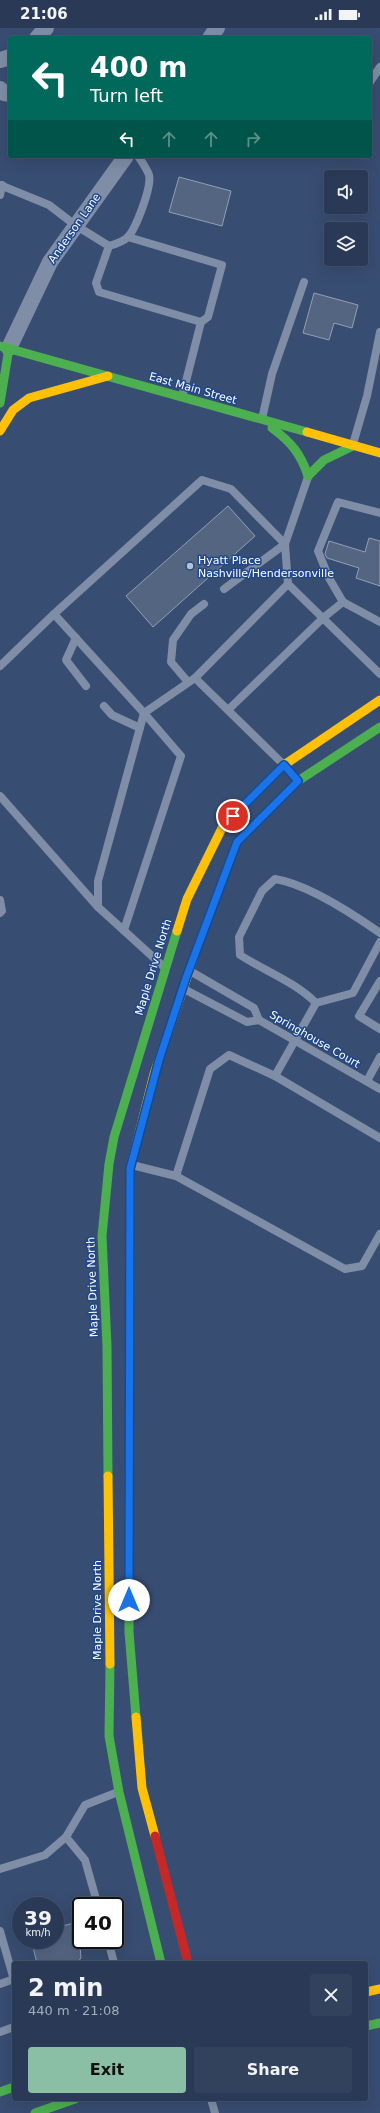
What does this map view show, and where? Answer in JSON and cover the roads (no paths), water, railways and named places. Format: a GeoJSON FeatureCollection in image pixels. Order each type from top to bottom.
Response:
{"type":"FeatureCollection","features":[{"type":"Feature","properties":{"kind":"street"},"geometry":{"type":"LineString","coordinates":[[39,36],[46,28]]}},
{"type":"Feature","properties":{"kind":"street","name":"Anderson Lane"},"geometry":{"type":"LineString","coordinates":[[4,347],[50,262],[75,225],[125,158]]}},
{"type":"Feature","properties":{"kind":"street"},"geometry":{"type":"LineString","coordinates":[[0,362],[4,347]]}},
{"type":"Feature","properties":{"kind":"street"},"geometry":{"type":"LineString","coordinates":[[0,403],[4,347]]}},
{"type":"Feature","properties":{"kind":"street","name":"East Main Street"},"geometry":{"type":"LineString","coordinates":[[4,347],[380,453]]}},
{"type":"Feature","properties":{"kind":"street"},"geometry":{"type":"LineString","coordinates":[[0,431],[7,416],[18,404],[30,396],[73,387],[108,376]]}},
{"type":"Feature","properties":{"kind":"street"},"geometry":{"type":"LineString","coordinates":[[262,420],[293,443],[301,456],[308,476],[324,460],[353,446]]}},
{"type":"Feature","properties":{"kind":"street","name":"Maple Drive North"},"geometry":{"type":"LineString","coordinates":[[161,1961],[131,1790],[129,1632],[117,1346],[102,1236],[122,1166],[183,988],[178,973],[186,899],[223,826],[291,773],[380,700]]}},
{"type":"Feature","properties":{"kind":"street","name":"Maple Drive North"},"geometry":{"type":"LineString","coordinates":[[187,1961],[131,1790],[109,1736],[110,1631],[122,1166],[114,1136],[178,973],[237,842],[291,773],[380,727]]}},
{"type":"Feature","properties":{"kind":"street"},"geometry":{"type":"LineString","coordinates":[[110,1631],[129,1632]]}},
{"type":"Feature","properties":{"kind":"street"},"geometry":{"type":"LineString","coordinates":[[368,1992],[380,1990]]}},
{"type":"Feature","properties":{"kind":"street"},"geometry":{"type":"LineString","coordinates":[[368,2026],[380,2023]]}},
{"type":"Feature","properties":{"kind":"street"},"geometry":{"type":"LineString","coordinates":[[0,2092],[12,2088]]}},
{"type":"Feature","properties":{"kind":"street"},"geometry":{"type":"LineString","coordinates":[[35,2113],[69,2101]]}},
{"type":"Feature","properties":{"kind":"lane"},"geometry":{"type":"LineString","coordinates":[[372,79],[380,67]]}},
{"type":"Feature","properties":{"kind":"lane"},"geometry":{"type":"LineString","coordinates":[[0,195],[1,185],[49,205],[75,225],[109,246],[118,244],[128,237],[135,227],[146,198],[149,176],[139,158]]}},
{"type":"Feature","properties":{"kind":"lane"},"geometry":{"type":"LineString","coordinates":[[128,237],[222,265],[208,317],[201,322],[182,398]]}},
{"type":"Feature","properties":{"kind":"lane"},"geometry":{"type":"LineString","coordinates":[[109,246],[96,283],[99,292],[201,322]]}},
{"type":"Feature","properties":{"kind":"lane"},"geometry":{"type":"LineString","coordinates":[[262,420],[272,374],[304,282]]}},
{"type":"Feature","properties":{"kind":"lane"},"geometry":{"type":"LineString","coordinates":[[353,446],[367,396],[376,371],[380,332]]}},
{"type":"Feature","properties":{"kind":"lane"},"geometry":{"type":"LineString","coordinates":[[308,476],[284,544],[288,584],[380,674]]}},
{"type":"Feature","properties":{"kind":"lane"},"geometry":{"type":"LineString","coordinates":[[0,666],[54,614],[202,480],[231,489],[284,544]]}},
{"type":"Feature","properties":{"kind":"lane"},"geometry":{"type":"LineString","coordinates":[[380,513],[338,502],[318,551],[329,578],[343,602],[380,622]]}},
{"type":"Feature","properties":{"kind":"lane"},"geometry":{"type":"LineString","coordinates":[[224,589],[284,544]]}},
{"type":"Feature","properties":{"kind":"lane"},"geometry":{"type":"LineString","coordinates":[[98,907],[98,881],[144,713],[192,680],[288,584]]}},
{"type":"Feature","properties":{"kind":"lane"},"geometry":{"type":"LineString","coordinates":[[228,710],[323,618],[343,602]]}},
{"type":"Feature","properties":{"kind":"lane"},"geometry":{"type":"LineString","coordinates":[[204,604],[191,614],[173,640],[171,662],[228,710],[291,773]]}},
{"type":"Feature","properties":{"kind":"lane"},"geometry":{"type":"LineString","coordinates":[[54,614],[181,756],[124,930]]}},
{"type":"Feature","properties":{"kind":"lane"},"geometry":{"type":"LineString","coordinates":[[76,638],[66,660],[86,686]]}},
{"type":"Feature","properties":{"kind":"lane"},"geometry":{"type":"LineString","coordinates":[[104,706],[112,716],[140,728]]}},
{"type":"Feature","properties":{"kind":"lane"},"geometry":{"type":"LineString","coordinates":[[0,796],[98,907],[124,930],[178,973],[254,1008],[259,1020],[247,1022],[183,988]]}},
{"type":"Feature","properties":{"kind":"lane"},"geometry":{"type":"LineString","coordinates":[[316,1003],[303,991],[240,955],[239,937],[262,891],[275,879],[290,881],[350,914],[380,933]]}},
{"type":"Feature","properties":{"kind":"lane"},"geometry":{"type":"LineString","coordinates":[[0,900],[2,911],[0,913]]}},
{"type":"Feature","properties":{"kind":"lane"},"geometry":{"type":"LineString","coordinates":[[275,1076],[316,1003],[353,993],[380,942]]}},
{"type":"Feature","properties":{"kind":"lane"},"geometry":{"type":"LineString","coordinates":[[380,981],[359,1016],[380,1029]]}},
{"type":"Feature","properties":{"kind":"lane","name":"Springhouse Court"},"geometry":{"type":"LineString","coordinates":[[259,1020],[380,1089]]}},
{"type":"Feature","properties":{"kind":"lane"},"geometry":{"type":"LineString","coordinates":[[176,1176],[210,1069],[229,1055],[275,1076],[380,1138]]}},
{"type":"Feature","properties":{"kind":"lane"},"geometry":{"type":"LineString","coordinates":[[366,1081],[380,1057]]}},
{"type":"Feature","properties":{"kind":"lane"},"geometry":{"type":"LineString","coordinates":[[122,1166],[176,1176],[345,1269],[362,1266],[380,1234]]}},
{"type":"Feature","properties":{"kind":"lane"},"geometry":{"type":"LineString","coordinates":[[0,1868],[45,1855],[66,1837],[85,1805],[131,1790]]}},
{"type":"Feature","properties":{"kind":"lane"},"geometry":{"type":"LineString","coordinates":[[66,1837],[85,1860],[95,1897]]}},
{"type":"Feature","properties":{"kind":"lane"},"geometry":{"type":"LineString","coordinates":[[0,1932],[12,1973]]}},
{"type":"Feature","properties":{"kind":"lane"},"geometry":{"type":"LineString","coordinates":[[110,1949],[113,1961]]}},
{"type":"Feature","properties":{"kind":"lane"},"geometry":{"type":"LineString","coordinates":[[0,1984],[12,1981]]}},
{"type":"Feature","properties":{"kind":"lane"},"geometry":{"type":"LineString","coordinates":[[0,2032],[12,2028]]}},
{"type":"Feature","properties":{"kind":"lane"},"geometry":{"type":"LineString","coordinates":[[212,2101],[215,2113]]}},
{"type":"Feature","properties":{"kind":"place","name":"Hyatt Place Nashville/Hendersonville"},"geometry":{"type":"Point","coordinates":[190,566]}}]}
